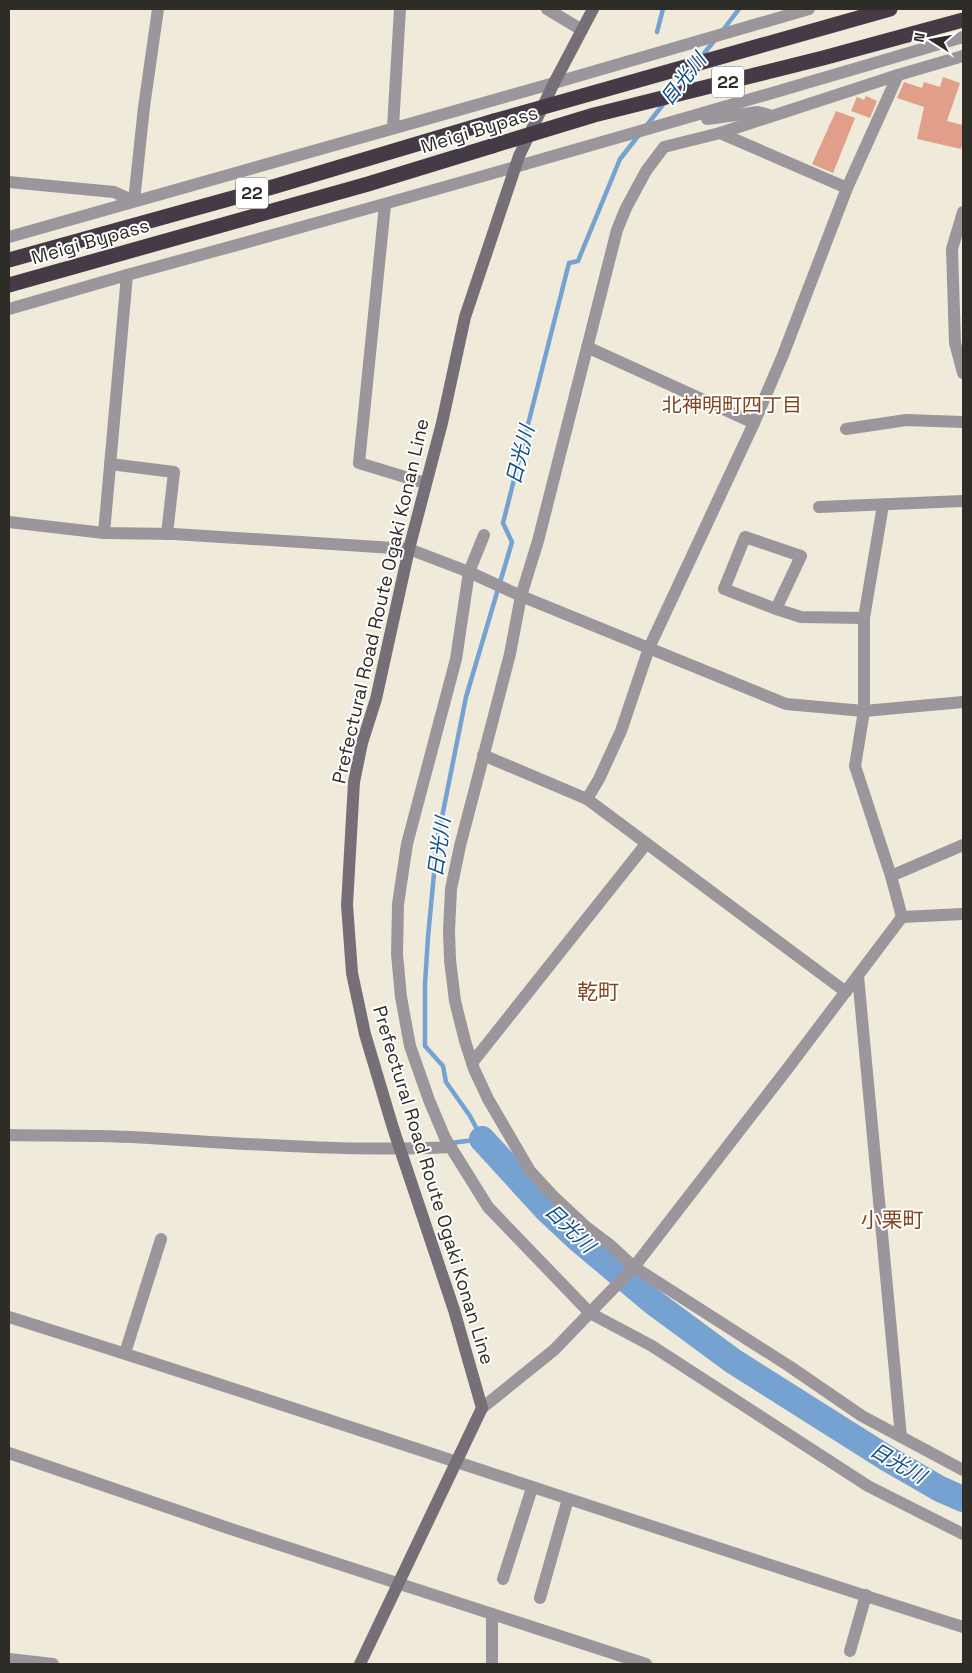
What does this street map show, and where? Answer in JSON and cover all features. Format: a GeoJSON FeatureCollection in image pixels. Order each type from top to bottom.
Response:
{"type":"FeatureCollection","features":[{"type":"Feature","properties":{"kind":"highway","name":"Meigi Bypass"},"geometry":{"type":"LineString","coordinates":[[9,260],[276,186],[494,121],[890,9]]}},
{"type":"Feature","properties":{"kind":"highway","name":"Meigi Bypass"},"geometry":{"type":"LineString","coordinates":[[9,284],[368,184],[594,115],[824,58],[963,20]]}},
{"type":"Feature","properties":{"kind":"main road","name":"Prefectural Road Route Ogaki Konan Line"},"geometry":{"type":"LineString","coordinates":[[482,1408],[454,1310],[400,1150],[364,1034],[352,973],[347,904],[354,782],[362,743],[376,699],[425,483],[442,423],[465,317],[518,156],[593,9]]}},
{"type":"Feature","properties":{"kind":"main road"},"geometry":{"type":"LineString","coordinates":[[360,1664],[482,1408]]}},
{"type":"Feature","properties":{"kind":"street"},"geometry":{"type":"LineString","coordinates":[[134,202],[144,107],[158,9]]}},
{"type":"Feature","properties":{"kind":"street"},"geometry":{"type":"LineString","coordinates":[[393,127],[400,9]]}},
{"type":"Feature","properties":{"kind":"street"},"geometry":{"type":"LineString","coordinates":[[547,9],[582,30]]}},
{"type":"Feature","properties":{"kind":"street"},"geometry":{"type":"LineString","coordinates":[[9,237],[808,9]]}},
{"type":"Feature","properties":{"kind":"street"},"geometry":{"type":"LineString","coordinates":[[9,309],[127,274],[385,205],[963,37]]}},
{"type":"Feature","properties":{"kind":"street"},"geometry":{"type":"LineString","coordinates":[[963,56],[898,75],[720,133],[664,147],[646,171],[626,208],[617,230],[538,540],[519,595],[510,654],[458,855],[451,889],[449,931],[455,1001],[472,1063],[488,1099],[530,1171],[555,1198],[632,1269],[788,1366],[862,1416],[963,1470]]}},
{"type":"Feature","properties":{"kind":"street"},"geometry":{"type":"LineString","coordinates":[[586,799],[599,779],[621,731],[649,648],[754,423],[783,355],[847,188],[898,75]]}},
{"type":"Feature","properties":{"kind":"street"},"geometry":{"type":"LineString","coordinates":[[668,124],[758,112],[773,116]]}},
{"type":"Feature","properties":{"kind":"street"},"geometry":{"type":"LineString","coordinates":[[720,133],[847,188]]}},
{"type":"Feature","properties":{"kind":"street"},"geometry":{"type":"LineString","coordinates":[[9,182],[114,192],[134,202]]}},
{"type":"Feature","properties":{"kind":"street"},"geometry":{"type":"LineString","coordinates":[[385,205],[360,463],[425,483]]}},
{"type":"Feature","properties":{"kind":"street"},"geometry":{"type":"LineString","coordinates":[[963,212],[957,251],[955,343],[963,373]]}},
{"type":"Feature","properties":{"kind":"street"},"geometry":{"type":"LineString","coordinates":[[104,533],[127,274]]}},
{"type":"Feature","properties":{"kind":"street"},"geometry":{"type":"LineString","coordinates":[[587,347],[754,423]]}},
{"type":"Feature","properties":{"kind":"street"},"geometry":{"type":"LineString","coordinates":[[846,429],[906,420],[963,422]]}},
{"type":"Feature","properties":{"kind":"street"},"geometry":{"type":"LineString","coordinates":[[110,464],[174,472],[167,534]]}},
{"type":"Feature","properties":{"kind":"street"},"geometry":{"type":"LineString","coordinates":[[818,507],[963,502]]}},
{"type":"Feature","properties":{"kind":"street"},"geometry":{"type":"LineString","coordinates":[[882,504],[864,618],[864,711],[855,766],[891,876],[902,917]]}},
{"type":"Feature","properties":{"kind":"street"},"geometry":{"type":"LineString","coordinates":[[9,522],[104,533],[167,534],[410,549],[786,704],[864,711],[963,702]]}},
{"type":"Feature","properties":{"kind":"street"},"geometry":{"type":"LineString","coordinates":[[484,535],[472,574],[456,659],[408,844],[398,904],[397,954],[401,997],[410,1046],[429,1100],[451,1147],[488,1207],[592,1311],[652,1346],[868,1486],[924,1516],[963,1534]]}},
{"type":"Feature","properties":{"kind":"street"},"geometry":{"type":"LineString","coordinates":[[776,609],[801,556],[745,537],[724,589],[776,609],[801,617],[864,618]]}},
{"type":"Feature","properties":{"kind":"street"},"geometry":{"type":"LineString","coordinates":[[484,756],[586,799],[846,992]]}},
{"type":"Feature","properties":{"kind":"street"},"geometry":{"type":"LineString","coordinates":[[472,1063],[646,844]]}},
{"type":"Feature","properties":{"kind":"street"},"geometry":{"type":"LineString","coordinates":[[891,876],[963,845]]}},
{"type":"Feature","properties":{"kind":"street"},"geometry":{"type":"LineString","coordinates":[[902,917],[963,914]]}},
{"type":"Feature","properties":{"kind":"street"},"geometry":{"type":"LineString","coordinates":[[482,1408],[554,1350],[632,1269],[902,917]]}},
{"type":"Feature","properties":{"kind":"street"},"geometry":{"type":"LineString","coordinates":[[858,976],[901,1437]]}},
{"type":"Feature","properties":{"kind":"street"},"geometry":{"type":"LineString","coordinates":[[9,1134],[146,1138],[260,1146],[400,1150],[451,1147]]}},
{"type":"Feature","properties":{"kind":"street"},"geometry":{"type":"LineString","coordinates":[[125,1353],[161,1239]]}},
{"type":"Feature","properties":{"kind":"street"},"geometry":{"type":"LineString","coordinates":[[9,1317],[125,1353],[532,1488],[963,1627]]}},
{"type":"Feature","properties":{"kind":"street"},"geometry":{"type":"LineString","coordinates":[[9,1453],[628,1661],[646,1664]]}},
{"type":"Feature","properties":{"kind":"street"},"geometry":{"type":"LineString","coordinates":[[503,1579],[532,1488]]}},
{"type":"Feature","properties":{"kind":"street"},"geometry":{"type":"LineString","coordinates":[[540,1598],[568,1499]]}},
{"type":"Feature","properties":{"kind":"street"},"geometry":{"type":"LineString","coordinates":[[850,1651],[866,1596]]}},
{"type":"Feature","properties":{"kind":"street"},"geometry":{"type":"LineString","coordinates":[[492,1614],[492,1664]]}},
{"type":"Feature","properties":{"kind":"street"},"geometry":{"type":"LineString","coordinates":[[9,1659],[53,1664]]}},
{"type":"Feature","properties":{"kind":"building"},"geometry":{"type":"Polygon","coordinates":[[[943,77],[960,83],[947,121],[963,125],[961,149],[917,139],[924,107],[897,98],[904,82],[922,88],[924,82],[940,87],[943,77]]]}},
{"type":"Feature","properties":{"kind":"building"},"geometry":{"type":"Polygon","coordinates":[[[866,96],[877,101],[870,118],[851,111],[857,97],[864,100],[866,96]]]}},
{"type":"Feature","properties":{"kind":"building"},"geometry":{"type":"Polygon","coordinates":[[[836,111],[855,118],[833,173],[812,164],[836,111]]]}},
{"type":"Feature","properties":{"kind":"waterway"},"geometry":{"type":"LineString","coordinates":[[657,32],[663,9]]}},
{"type":"Feature","properties":{"kind":"waterway","name":"日光川"},"geometry":{"type":"LineString","coordinates":[[723,30],[739,9]]}},
{"type":"Feature","properties":{"kind":"waterway","name":"日光川"},"geometry":{"type":"LineString","coordinates":[[701,57],[715,40]]}},
{"type":"Feature","properties":{"kind":"waterway","name":"日光川"},"geometry":{"type":"LineString","coordinates":[[675,90],[690,71]]}},
{"type":"Feature","properties":{"kind":"waterway","name":"日光川"},"geometry":{"type":"LineString","coordinates":[[647,125],[665,102]]}},
{"type":"Feature","properties":{"kind":"waterway","name":"日光川"},"geometry":{"type":"LineString","coordinates":[[451,1143],[482,1139],[470,1116],[446,1082],[443,1066],[425,1046],[425,984],[437,842],[466,697],[512,542],[503,523],[569,263],[578,261],[620,159],[639,135]]}},
{"type":"Feature","properties":{"kind":"waterway","name":"日光川"},"geometry":{"type":"LineString","coordinates":[[482,1139],[547,1210],[578,1239],[653,1302],[733,1361],[888,1459],[940,1489],[963,1499]]}},
{"type":"Feature","properties":{"kind":"district","name":"北神明町四丁目"},"geometry":{"type":"Point","coordinates":[732,405]}},
{"type":"Feature","properties":{"kind":"district","name":"乾町"},"geometry":{"type":"Point","coordinates":[598,992]}},
{"type":"Feature","properties":{"kind":"district","name":"小栗町"},"geometry":{"type":"Point","coordinates":[892,1220]}}]}
